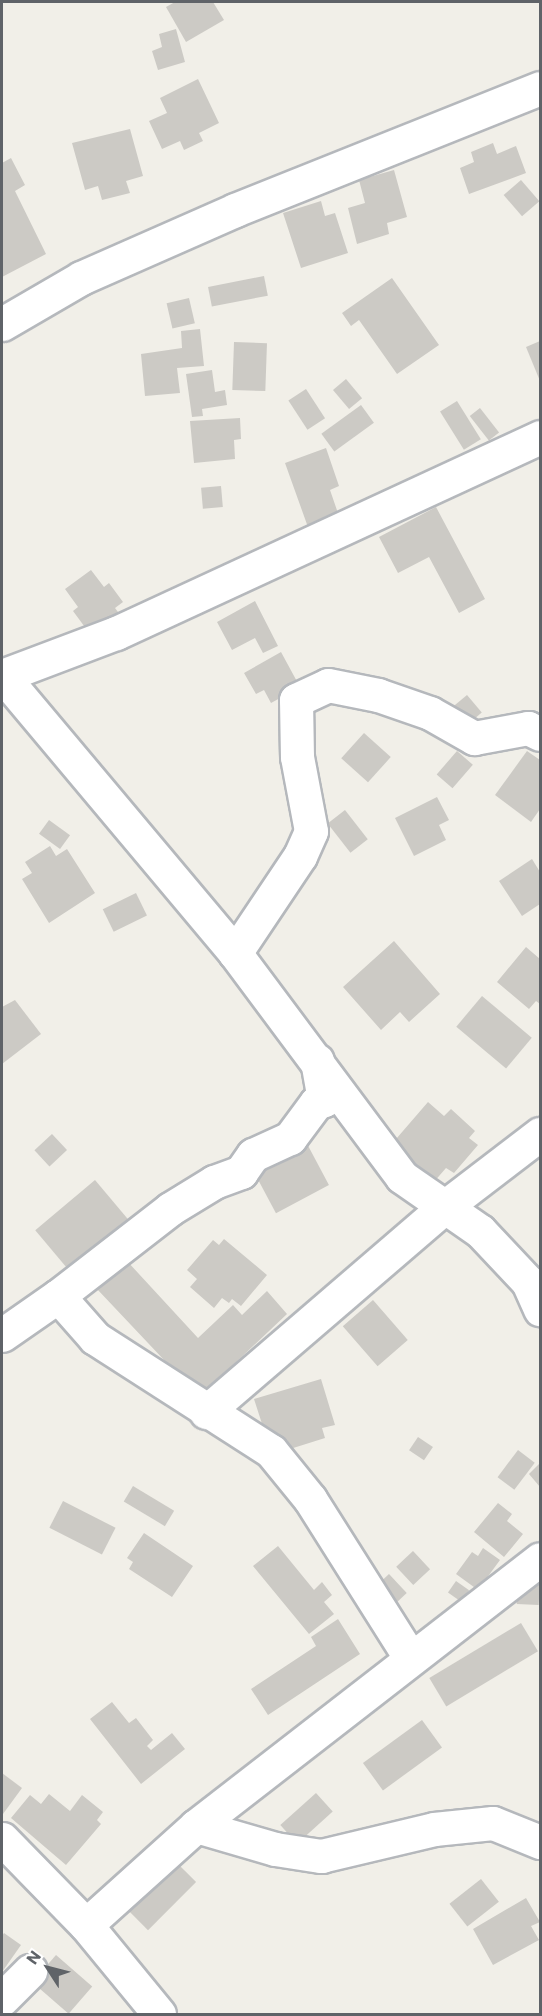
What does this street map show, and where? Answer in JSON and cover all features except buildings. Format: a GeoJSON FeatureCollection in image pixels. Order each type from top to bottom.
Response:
{"type":"FeatureCollection","features":[{"type":"Feature","properties":{"kind":"street"},"geometry":{"type":"LineString","coordinates":[[2,324],[81,279],[235,210],[540,88]]}},
{"type":"Feature","properties":{"kind":"street"},"geometry":{"type":"LineString","coordinates":[[540,437],[116,633],[2,676],[235,953],[316,1057],[402,1176],[447,1205],[480,1232],[528,1282],[540,1309]]}},
{"type":"Feature","properties":{"kind":"street"},"geometry":{"type":"LineString","coordinates":[[235,953],[300,856],[311,831],[297,757],[294,711],[296,700],[309,691],[328,685],[378,695],[430,713],[474,738],[528,728],[540,734]]}},
{"type":"Feature","properties":{"kind":"street"},"geometry":{"type":"LineString","coordinates":[[2,1335],[58,1296],[170,1209],[214,1182],[241,1172],[253,1155],[290,1138],[316,1103],[324,1100],[316,1057]]}},
{"type":"Feature","properties":{"kind":"street"},"geometry":{"type":"LineString","coordinates":[[206,1412],[447,1205],[540,1134]]}},
{"type":"Feature","properties":{"kind":"street"},"geometry":{"type":"LineString","coordinates":[[58,1296],[95,1338],[206,1412],[271,1451],[310,1499],[410,1657]]}},
{"type":"Feature","properties":{"kind":"street"},"geometry":{"type":"LineString","coordinates":[[86,1925],[196,1826],[410,1657],[540,1559]]}},
{"type":"Feature","properties":{"kind":"street"},"geometry":{"type":"LineString","coordinates":[[196,1826],[275,1849],[321,1856],[434,1829],[493,1823],[540,1842]]}},
{"type":"Feature","properties":{"kind":"street"},"geometry":{"type":"LineString","coordinates":[[2,1839],[86,1925],[159,2014]]}},
{"type":"Feature","properties":{"kind":"street"},"geometry":{"type":"LineString","coordinates":[[2,1999],[30,1971]]}}]}
